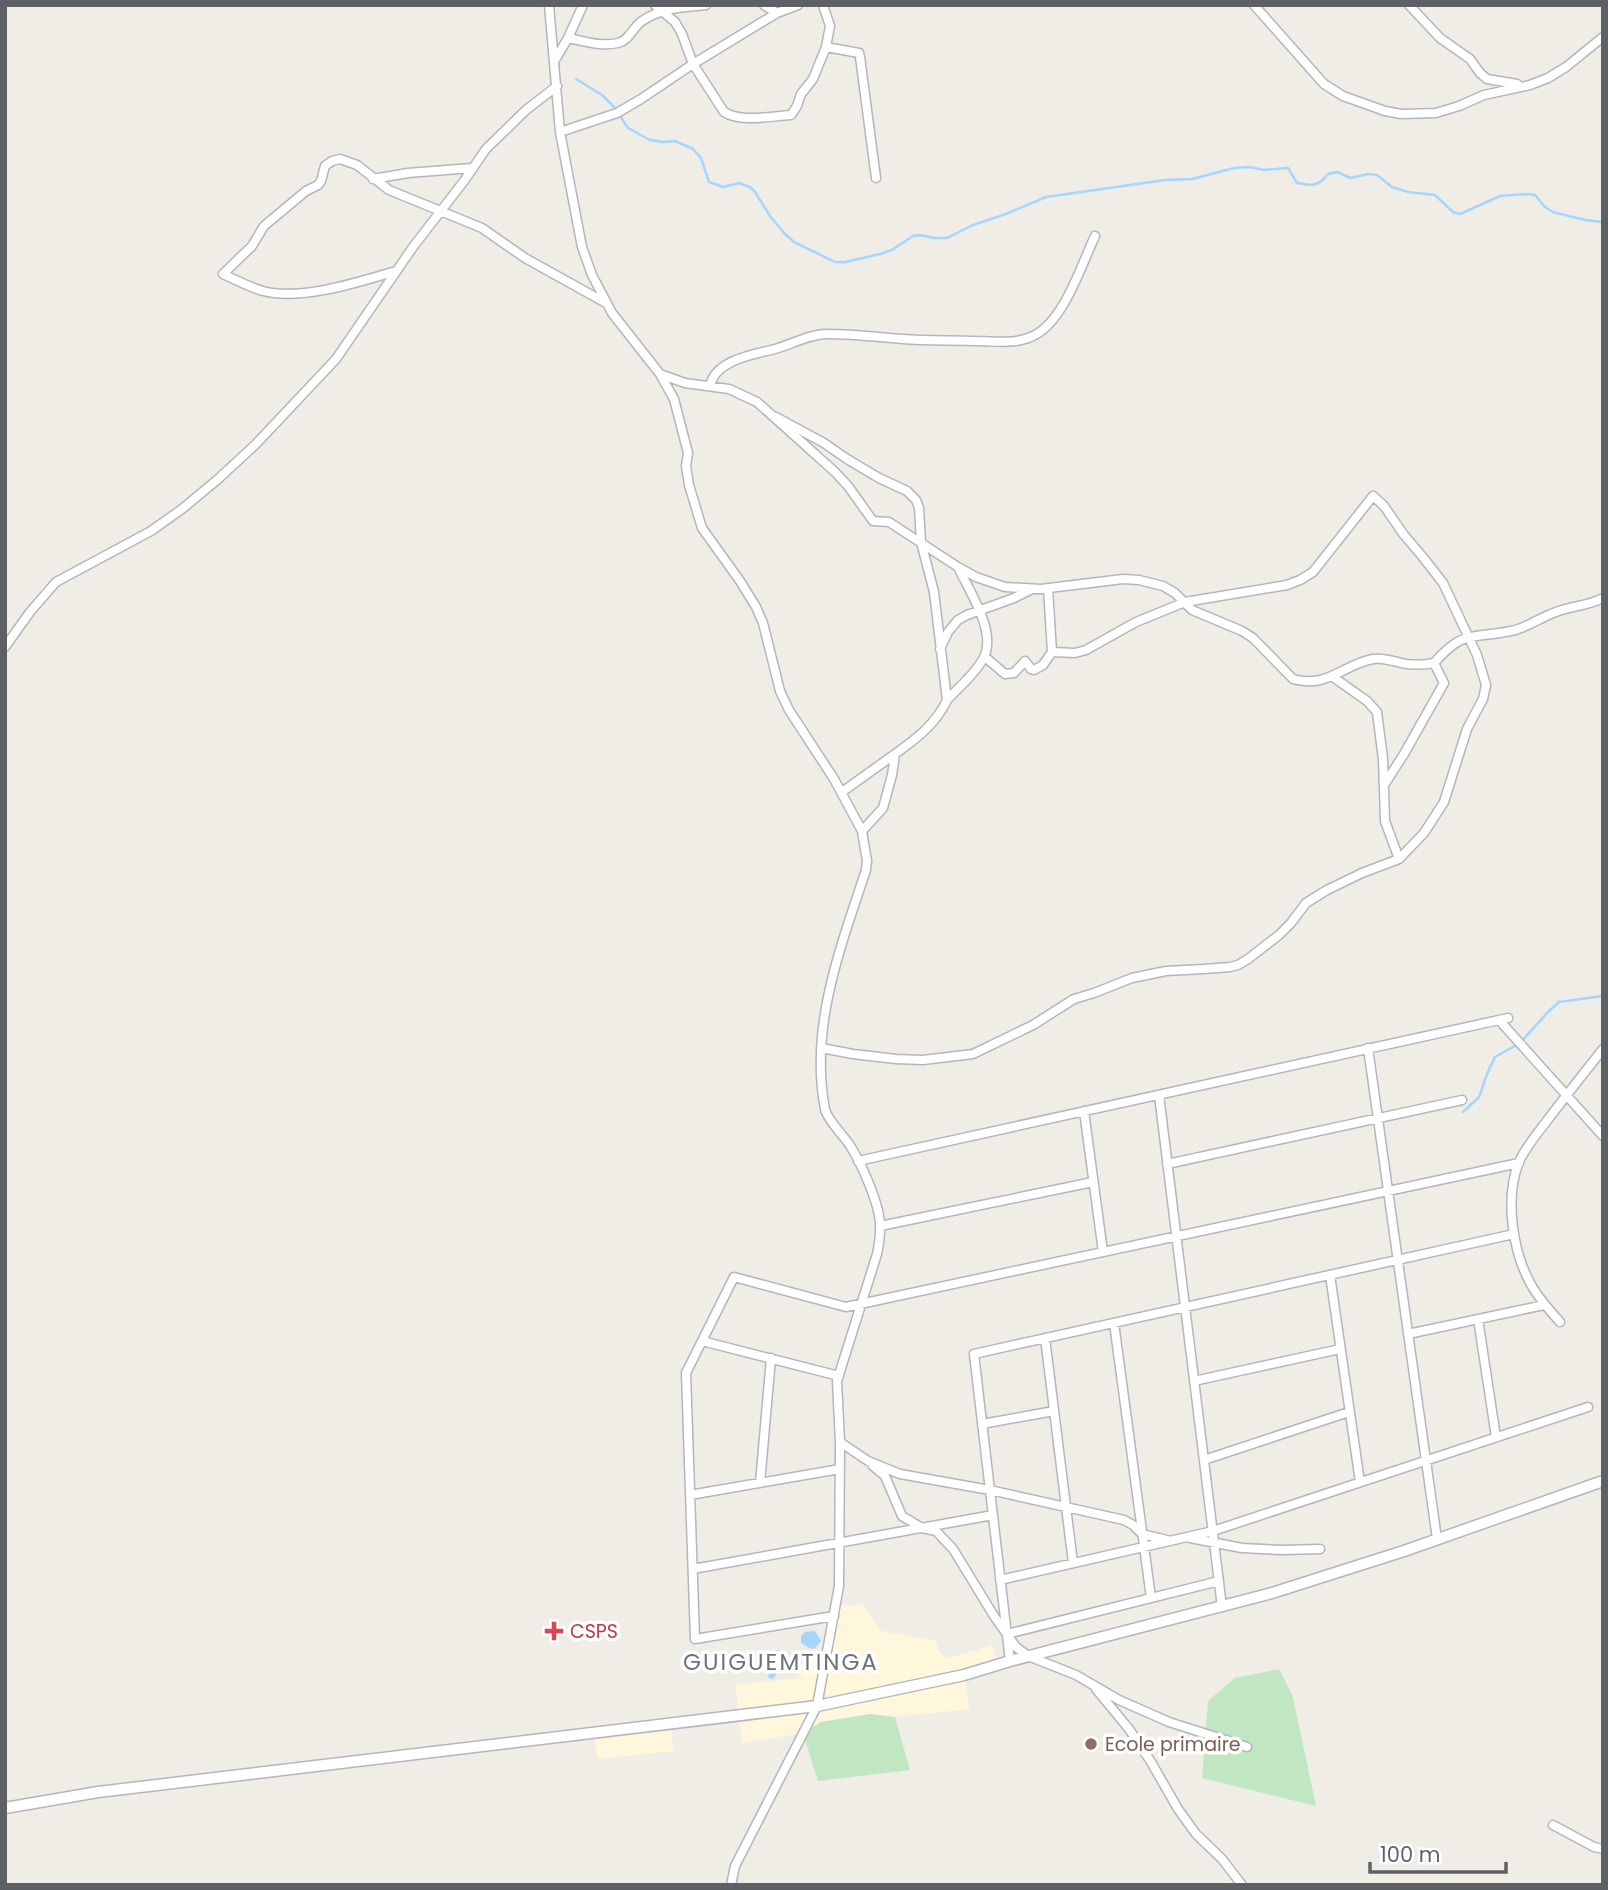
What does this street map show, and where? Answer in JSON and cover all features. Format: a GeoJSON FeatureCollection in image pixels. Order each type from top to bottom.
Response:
{"type":"FeatureCollection","features":[{"type":"Feature","properties":{"kind":"street"},"geometry":{"type":"LineString","coordinates":[[549,5],[560,132],[582,247],[592,275],[612,313],[660,374],[674,399],[688,453],[686,466],[689,485],[702,528],[756,607],[780,691],[789,710],[842,792],[862,831],[867,861],[847,924],[821,1032],[825,1112],[851,1146],[873,1198],[880,1226],[877,1254],[839,1376],[839,1586],[817,1706],[735,1866],[731,1885]]}},
{"type":"Feature","properties":{"kind":"street"},"geometry":{"type":"LineString","coordinates":[[555,60],[583,5]]}},
{"type":"Feature","properties":{"kind":"street"},"geometry":{"type":"LineString","coordinates":[[568,38],[607,45],[627,39],[641,22],[658,8],[706,5]]}},
{"type":"Feature","properties":{"kind":"street"},"geometry":{"type":"LineString","coordinates":[[765,5],[777,13]]}},
{"type":"Feature","properties":{"kind":"street"},"geometry":{"type":"LineString","coordinates":[[560,132],[617,113],[777,13],[798,5]]}},
{"type":"Feature","properties":{"kind":"street"},"geometry":{"type":"LineString","coordinates":[[658,8],[675,22],[693,64],[724,112],[732,116],[748,117],[791,115],[801,94],[813,79],[826,47],[830,26],[823,5]]}},
{"type":"Feature","properties":{"kind":"street"},"geometry":{"type":"LineString","coordinates":[[1254,5],[1324,84],[1343,96],[1401,114],[1436,113],[1484,95],[1530,85],[1566,67],[1603,37]]}},
{"type":"Feature","properties":{"kind":"street"},"geometry":{"type":"LineString","coordinates":[[1409,5],[1440,38],[1470,59],[1487,79],[1530,85]]}},
{"type":"Feature","properties":{"kind":"street"},"geometry":{"type":"LineString","coordinates":[[826,47],[859,53],[876,178]]}},
{"type":"Feature","properties":{"kind":"street"},"geometry":{"type":"LineString","coordinates":[[5,647],[56,582],[151,531],[208,488],[255,445],[336,359],[396,271],[486,149],[526,110],[557,86]]}},
{"type":"Feature","properties":{"kind":"street"},"geometry":{"type":"LineString","coordinates":[[396,271],[318,291],[285,293],[262,291],[223,274],[252,246],[264,226],[306,191],[320,183],[325,166],[340,159],[357,164],[373,179],[397,194],[482,228],[525,258],[606,303]]}},
{"type":"Feature","properties":{"kind":"street"},"geometry":{"type":"LineString","coordinates":[[373,179],[472,168]]}},
{"type":"Feature","properties":{"kind":"street"},"geometry":{"type":"LineString","coordinates":[[710,386],[716,372],[737,360],[818,335],[1004,341],[1022,340],[1035,335],[1048,326],[1062,307],[1095,236]]}},
{"type":"Feature","properties":{"kind":"street"},"geometry":{"type":"LineString","coordinates":[[660,374],[685,383],[729,389],[749,397],[835,472],[873,521],[889,522],[976,577],[1005,587],[1032,589],[1110,580],[1139,580],[1163,586],[1200,615],[1253,638],[1293,679],[1311,681],[1333,677],[1374,659],[1420,665],[1434,663],[1449,646],[1468,636],[1522,628],[1553,612],[1594,603],[1603,598]]}},
{"type":"Feature","properties":{"kind":"street"},"geometry":{"type":"LineString","coordinates":[[768,413],[907,491],[916,500],[921,542],[934,593],[947,700]]}},
{"type":"Feature","properties":{"kind":"street"},"geometry":{"type":"LineString","coordinates":[[821,1048],[896,1059],[923,1060],[973,1054],[1033,1025],[1073,999],[1132,978],[1167,971],[1238,965],[1292,923],[1306,903],[1362,873],[1399,859],[1424,833],[1444,802],[1467,729],[1486,692],[1483,673],[1443,583],[1384,506],[1373,496],[1313,572],[1300,580],[1287,585],[1185,602],[1136,622],[1086,650],[1075,653],[1052,652]]}},
{"type":"Feature","properties":{"kind":"street"},"geometry":{"type":"LineString","coordinates":[[842,792],[922,734],[940,715],[947,700],[985,657],[987,637],[980,610],[958,567]]}},
{"type":"Feature","properties":{"kind":"street"},"geometry":{"type":"LineString","coordinates":[[985,657],[1005,674],[1014,673],[1024,661],[1031,669],[1039,669],[1052,652],[1048,588]]}},
{"type":"Feature","properties":{"kind":"street"},"geometry":{"type":"LineString","coordinates":[[940,649],[948,632],[958,620],[1032,589]]}},
{"type":"Feature","properties":{"kind":"street"},"geometry":{"type":"LineString","coordinates":[[1384,785],[1444,684],[1434,663]]}},
{"type":"Feature","properties":{"kind":"street"},"geometry":{"type":"LineString","coordinates":[[1333,677],[1367,701],[1377,712],[1381,734],[1385,821],[1399,859]]}},
{"type":"Feature","properties":{"kind":"street"},"geometry":{"type":"LineString","coordinates":[[862,831],[883,808],[895,754]]}},
{"type":"Feature","properties":{"kind":"street"},"geometry":{"type":"LineString","coordinates":[[858,1161],[1503,1019],[1603,1136]]}},
{"type":"Feature","properties":{"kind":"street"},"geometry":{"type":"LineString","coordinates":[[1368,1048],[1437,1539]]}},
{"type":"Feature","properties":{"kind":"street"},"geometry":{"type":"LineString","coordinates":[[1560,1322],[1531,1286],[1518,1254],[1512,1217],[1513,1190],[1519,1163],[1534,1138],[1603,1049]]}},
{"type":"Feature","properties":{"kind":"street"},"geometry":{"type":"LineString","coordinates":[[1159,1094],[1222,1606]]}},
{"type":"Feature","properties":{"kind":"street"},"geometry":{"type":"LineString","coordinates":[[1167,1164],[1462,1100]]}},
{"type":"Feature","properties":{"kind":"street"},"geometry":{"type":"LineString","coordinates":[[1084,1111],[1102,1252]]}},
{"type":"Feature","properties":{"kind":"street"},"geometry":{"type":"LineString","coordinates":[[834,1616],[695,1639],[686,1374],[734,1277],[846,1307],[1519,1163]]}},
{"type":"Feature","properties":{"kind":"street"},"geometry":{"type":"LineString","coordinates":[[880,1226],[1093,1182]]}},
{"type":"Feature","properties":{"kind":"street"},"geometry":{"type":"LineString","coordinates":[[1010,1661],[974,1354],[1514,1234]]}},
{"type":"Feature","properties":{"kind":"street"},"geometry":{"type":"LineString","coordinates":[[1330,1275],[1360,1482]]}},
{"type":"Feature","properties":{"kind":"street"},"geometry":{"type":"LineString","coordinates":[[1408,1334],[1544,1305]]}},
{"type":"Feature","properties":{"kind":"street"},"geometry":{"type":"LineString","coordinates":[[1478,1319],[1496,1437]]}},
{"type":"Feature","properties":{"kind":"street"},"geometry":{"type":"LineString","coordinates":[[1114,1323],[1151,1598]]}},
{"type":"Feature","properties":{"kind":"street"},"geometry":{"type":"LineString","coordinates":[[1045,1338],[1073,1563]]}},
{"type":"Feature","properties":{"kind":"street"},"geometry":{"type":"LineString","coordinates":[[702,1341],[839,1376]]}},
{"type":"Feature","properties":{"kind":"street"},"geometry":{"type":"LineString","coordinates":[[1194,1381],[1340,1349]]}},
{"type":"Feature","properties":{"kind":"street"},"geometry":{"type":"LineString","coordinates":[[760,1483],[771,1359]]}},
{"type":"Feature","properties":{"kind":"street"},"geometry":{"type":"LineString","coordinates":[[1000,1580],[1213,1531],[1588,1407]]}},
{"type":"Feature","properties":{"kind":"street"},"geometry":{"type":"LineString","coordinates":[[982,1424],[1054,1411]]}},
{"type":"Feature","properties":{"kind":"street"},"geometry":{"type":"LineString","coordinates":[[1204,1460],[1349,1412]]}},
{"type":"Feature","properties":{"kind":"street"},"geometry":{"type":"LineString","coordinates":[[840,1442],[885,1476],[902,1516],[922,1528],[936,1531],[953,1549],[1016,1647],[1028,1656],[1076,1675],[1119,1700],[1169,1722],[1247,1747]]}},
{"type":"Feature","properties":{"kind":"street"},"geometry":{"type":"LineString","coordinates":[[868,1461],[900,1474],[990,1490],[1124,1520],[1142,1534],[1164,1540],[1191,1538],[1242,1548],[1320,1549]]}},
{"type":"Feature","properties":{"kind":"street"},"geometry":{"type":"LineString","coordinates":[[690,1495],[840,1469]]}},
{"type":"Feature","properties":{"kind":"street"},"geometry":{"type":"LineString","coordinates":[[5,1808],[98,1792],[817,1706],[964,1675],[1272,1593],[1603,1481]]}},
{"type":"Feature","properties":{"kind":"street"},"geometry":{"type":"LineString","coordinates":[[693,1569],[993,1515]]}},
{"type":"Feature","properties":{"kind":"street"},"geometry":{"type":"LineString","coordinates":[[1007,1634],[1219,1581]]}},
{"type":"Feature","properties":{"kind":"street"},"geometry":{"type":"LineString","coordinates":[[1093,1684],[1129,1728],[1196,1834],[1222,1858],[1242,1885]]}},
{"type":"Feature","properties":{"kind":"street"},"geometry":{"type":"LineString","coordinates":[[1553,1825],[1603,1849]]}},
{"type":"Feature","properties":{"kind":"shaded area"},"geometry":{"type":"Polygon","coordinates":[[[862,1604],[881,1631],[935,1640],[939,1651],[947,1658],[993,1645],[997,1665],[964,1675],[970,1709],[895,1717],[870,1714],[821,1722],[803,1733],[742,1743],[735,1685],[798,1678],[804,1654],[828,1650],[836,1606],[862,1604]]]}},
{"type":"Feature","properties":{"kind":"shaded area"},"geometry":{"type":"Polygon","coordinates":[[[671,1724],[673,1751],[597,1759],[594,1733],[671,1724]]]}},
{"type":"Feature","properties":{"kind":"green space"},"geometry":{"type":"Polygon","coordinates":[[[1279,1669],[1293,1697],[1316,1806],[1202,1778],[1208,1701],[1235,1678],[1279,1669]]]}},
{"type":"Feature","properties":{"kind":"green space"},"geometry":{"type":"Polygon","coordinates":[[[870,1714],[895,1717],[910,1770],[818,1781],[803,1733],[821,1722],[870,1714]]]}},
{"type":"Feature","properties":{"kind":"water"},"geometry":{"type":"Polygon","coordinates":[[[815,1631],[821,1641],[814,1649],[801,1643],[801,1636],[805,1632],[815,1631]]]}},
{"type":"Feature","properties":{"kind":"water"},"geometry":{"type":"Polygon","coordinates":[[[775,1650],[780,1650],[780,1663],[772,1679],[768,1677],[769,1662],[775,1650]]]}},
{"type":"Feature","properties":{"kind":"waterway"},"geometry":{"type":"LineString","coordinates":[[576,79],[602,95],[628,128],[650,140],[675,141],[693,149],[701,158],[709,182],[723,187],[739,183],[750,187],[770,216],[794,242],[835,262],[880,254],[892,250],[913,236],[947,238],[1046,197],[1165,180],[1192,179],[1234,168],[1250,167],[1264,170],[1288,168],[1297,183],[1307,185],[1318,183],[1328,174],[1337,172],[1351,178],[1377,175],[1392,187],[1435,195],[1453,212],[1460,214],[1500,196],[1535,195],[1553,212],[1603,222]]}},
{"type":"Feature","properties":{"kind":"waterway"},"geometry":{"type":"LineString","coordinates":[[1463,1112],[1479,1097],[1495,1057],[1520,1043],[1559,1002],[1603,996]]}},
{"type":"Feature","properties":{"kind":"place","name":"CSPS"},"geometry":{"type":"Point","coordinates":[554,1631]}},
{"type":"Feature","properties":{"kind":"place","name":"Ecole primaire"},"geometry":{"type":"Point","coordinates":[1091,1744]}},
{"type":"Feature","properties":{"kind":"district","name":"GUIGUEMTINGA"},"geometry":{"type":"Point","coordinates":[781,1662]}}]}
